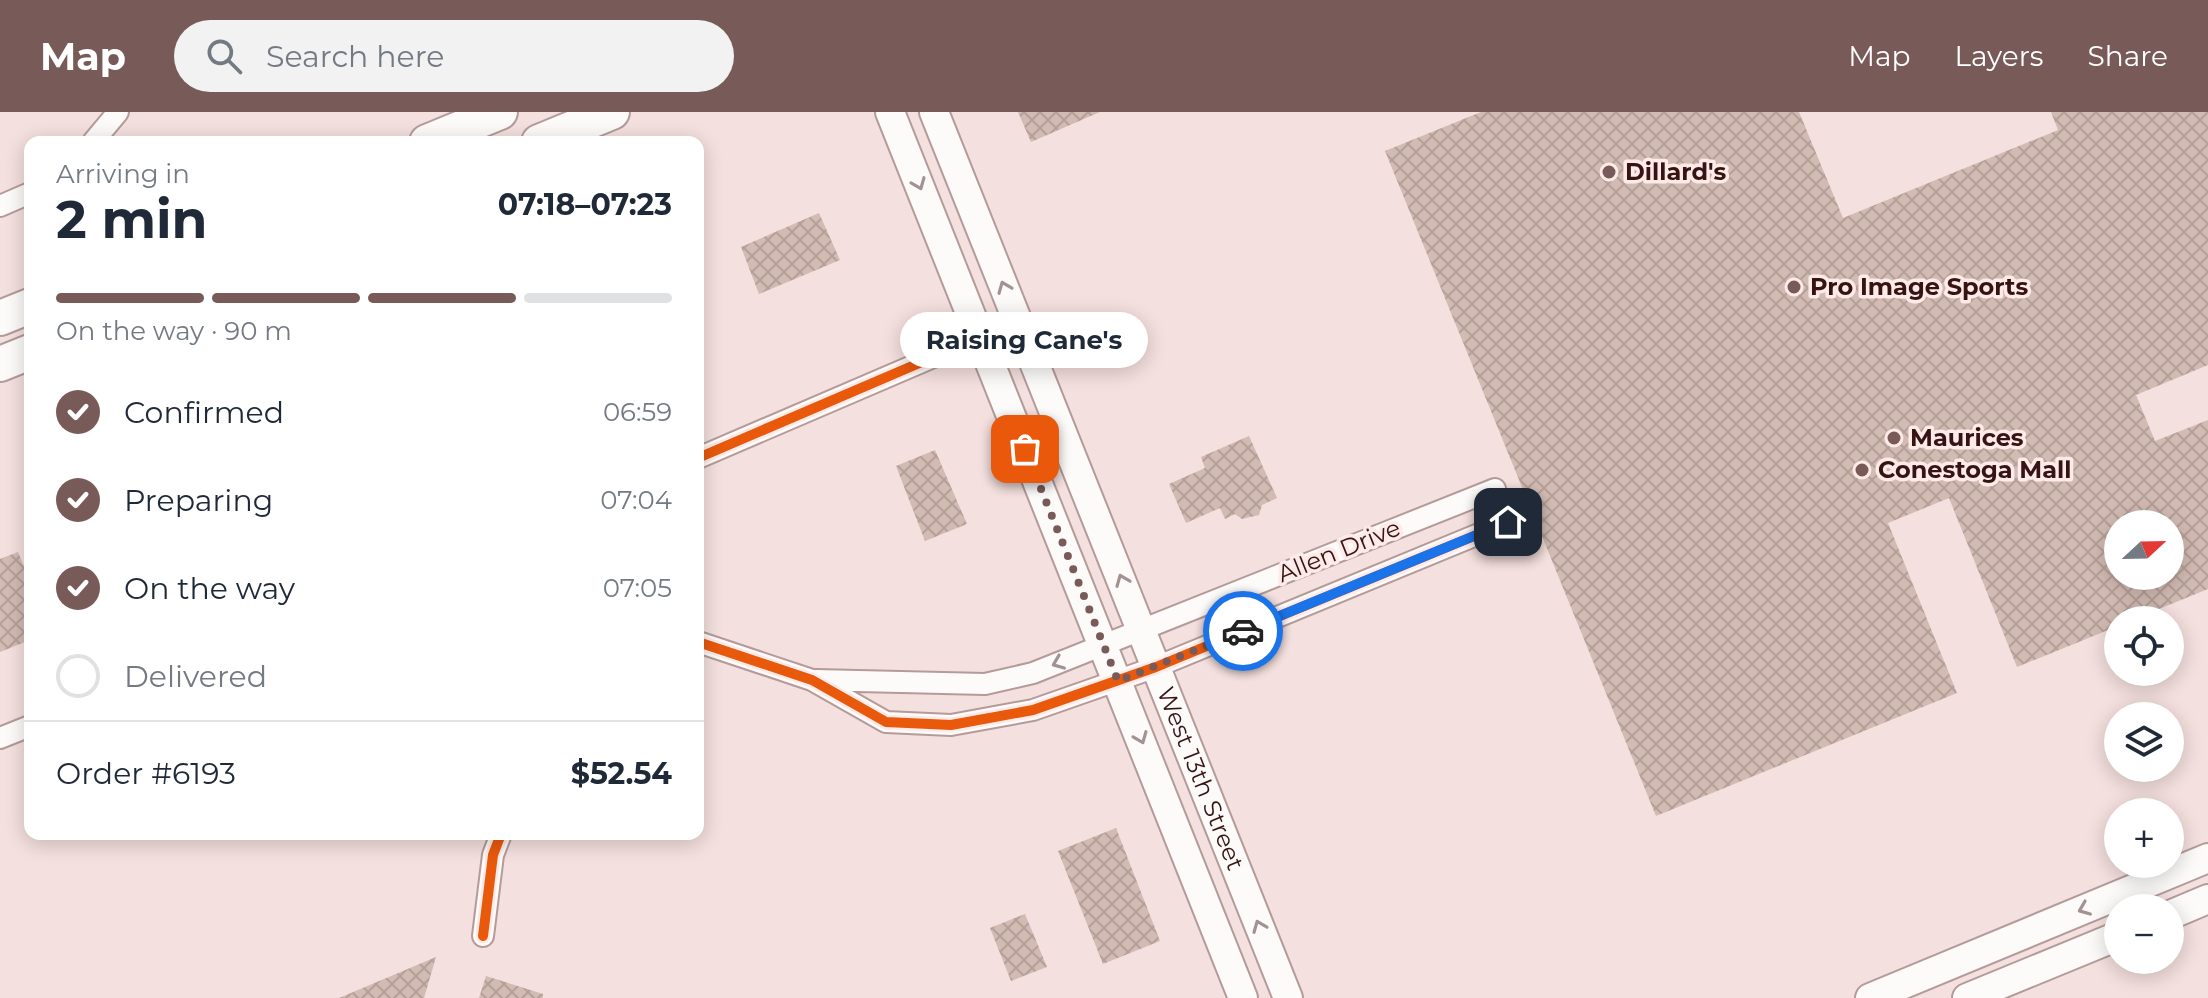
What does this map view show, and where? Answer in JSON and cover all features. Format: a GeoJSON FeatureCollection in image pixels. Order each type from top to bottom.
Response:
{"type":"FeatureCollection","features":[{"type":"Feature","properties":{"kind":"highway"},"geometry":{"type":"LineString","coordinates":[[442,136],[500,112]]}},
{"type":"Feature","properties":{"kind":"highway"},"geometry":{"type":"LineString","coordinates":[[554,136],[612,112]]}},
{"type":"Feature","properties":{"kind":"highway"},"geometry":{"type":"LineString","coordinates":[[0,318],[24,308]]}},
{"type":"Feature","properties":{"kind":"highway"},"geometry":{"type":"LineString","coordinates":[[0,364],[24,354]]}},
{"type":"Feature","properties":{"kind":"main road","name":"West 13th Street"},"geometry":{"type":"LineString","coordinates":[[890,112],[1243,998]]}},
{"type":"Feature","properties":{"kind":"main road","name":"West 13th Street"},"geometry":{"type":"LineString","coordinates":[[934,112],[1288,998]]}},
{"type":"Feature","properties":{"kind":"main road"},"geometry":{"type":"LineString","coordinates":[[1870,998],[2208,858]]}},
{"type":"Feature","properties":{"kind":"main road"},"geometry":{"type":"LineString","coordinates":[[2184,909],[2208,899]]}},
{"type":"Feature","properties":{"kind":"main road"},"geometry":{"type":"LineString","coordinates":[[1967,998],[2104,942]]}},
{"type":"Feature","properties":{"kind":"street"},"geometry":{"type":"LineString","coordinates":[[98,136],[118,112]]}},
{"type":"Feature","properties":{"kind":"street"},"geometry":{"type":"LineString","coordinates":[[0,206],[24,196]]}},
{"type":"Feature","properties":{"kind":"street"},"geometry":{"type":"LineString","coordinates":[[704,455],[980,337]]}},
{"type":"Feature","properties":{"kind":"street","name":"Allen Drive"},"geometry":{"type":"LineString","coordinates":[[812,680],[985,684],[1033,673],[1495,489]]}},
{"type":"Feature","properties":{"kind":"street","name":"Allen Drive"},"geometry":{"type":"LineString","coordinates":[[704,644],[812,680],[886,722],[951,725],[1033,710],[1118,681],[1508,522]]}},
{"type":"Feature","properties":{"kind":"street"},"geometry":{"type":"LineString","coordinates":[[0,738],[24,728]]}},
{"type":"Feature","properties":{"kind":"street"},"geometry":{"type":"LineString","coordinates":[[483,936],[493,855],[499,840]]}},
{"type":"Feature","properties":{"kind":"building"},"geometry":{"type":"Polygon","coordinates":[[[1018,112],[1100,112],[1031,142],[1018,112]]]}},
{"type":"Feature","properties":{"kind":"building","name":"Conestoga Mall"},"geometry":{"type":"Polygon","coordinates":[[[1481,112],[1799,112],[1843,218],[2058,130],[2051,112],[2208,112],[2208,365],[2136,395],[2155,441],[2208,420],[2208,589],[2166,606],[2104,606],[2104,632],[2017,667],[1949,498],[1888,523],[1957,693],[1656,816],[1385,151],[1481,112]]]}},
{"type":"Feature","properties":{"kind":"building"},"geometry":{"type":"Polygon","coordinates":[[[819,213],[840,260],[759,294],[741,247],[819,213]]]}},
{"type":"Feature","properties":{"kind":"building"},"geometry":{"type":"Polygon","coordinates":[[[1249,436],[1277,498],[1262,505],[1259,515],[1242,519],[1235,514],[1225,519],[1220,508],[1186,523],[1169,484],[1205,468],[1201,457],[1249,436]]]}},
{"type":"Feature","properties":{"kind":"building"},"geometry":{"type":"Polygon","coordinates":[[[935,450],[967,524],[925,541],[896,466],[935,450]]]}},
{"type":"Feature","properties":{"kind":"building"},"geometry":{"type":"Polygon","coordinates":[[[18,552],[24,566],[24,642],[0,652],[0,559],[18,552]]]}},
{"type":"Feature","properties":{"kind":"building"},"geometry":{"type":"Polygon","coordinates":[[[1116,828],[1160,941],[1103,964],[1058,851],[1116,828]]]}},
{"type":"Feature","properties":{"kind":"building"},"geometry":{"type":"Polygon","coordinates":[[[1025,914],[1047,967],[1011,981],[990,928],[1025,914]]]}},
{"type":"Feature","properties":{"kind":"building"},"geometry":{"type":"Polygon","coordinates":[[[436,957],[424,998],[339,998],[436,957]]]}},
{"type":"Feature","properties":{"kind":"building"},"geometry":{"type":"Polygon","coordinates":[[[486,976],[543,994],[543,998],[479,998],[486,976]]]}},
{"type":"Feature","properties":{"kind":"cycle path"},"geometry":{"type":"LineString","coordinates":[[704,455],[980,337]]}},
{"type":"Feature","properties":{"kind":"cycle path"},"geometry":{"type":"LineString","coordinates":[[704,644],[812,680],[886,722],[951,725],[1033,710],[1156,667],[1508,522]]}},
{"type":"Feature","properties":{"kind":"cycle path"},"geometry":{"type":"LineString","coordinates":[[483,936],[493,855],[499,840]]}},
{"type":"Feature","properties":{"kind":"way so far"},"geometry":{"type":"LineString","coordinates":[[1025,449],[1118,681],[1243,631]]}},
{"type":"Feature","properties":{"kind":"place","name":"Dillard's"},"geometry":{"type":"Point","coordinates":[1609,172]}},
{"type":"Feature","properties":{"kind":"place","name":"Pro Image Sports"},"geometry":{"type":"Point","coordinates":[1794,287]}},
{"type":"Feature","properties":{"kind":"place","name":"Maurices"},"geometry":{"type":"Point","coordinates":[1894,438]}},
{"type":"Feature","properties":{"kind":"place","name":"Raising Cane's"},"geometry":{"type":"Point","coordinates":[1025,449]}},
{"type":"Feature","properties":{"kind":"place","name":"Conestoga Mall"},"geometry":{"type":"Point","coordinates":[1862,470]}},
{"type":"Feature","properties":{"kind":"route"},"geometry":{"type":"LineString","coordinates":[[1243,631],[1508,522]]}}]}
